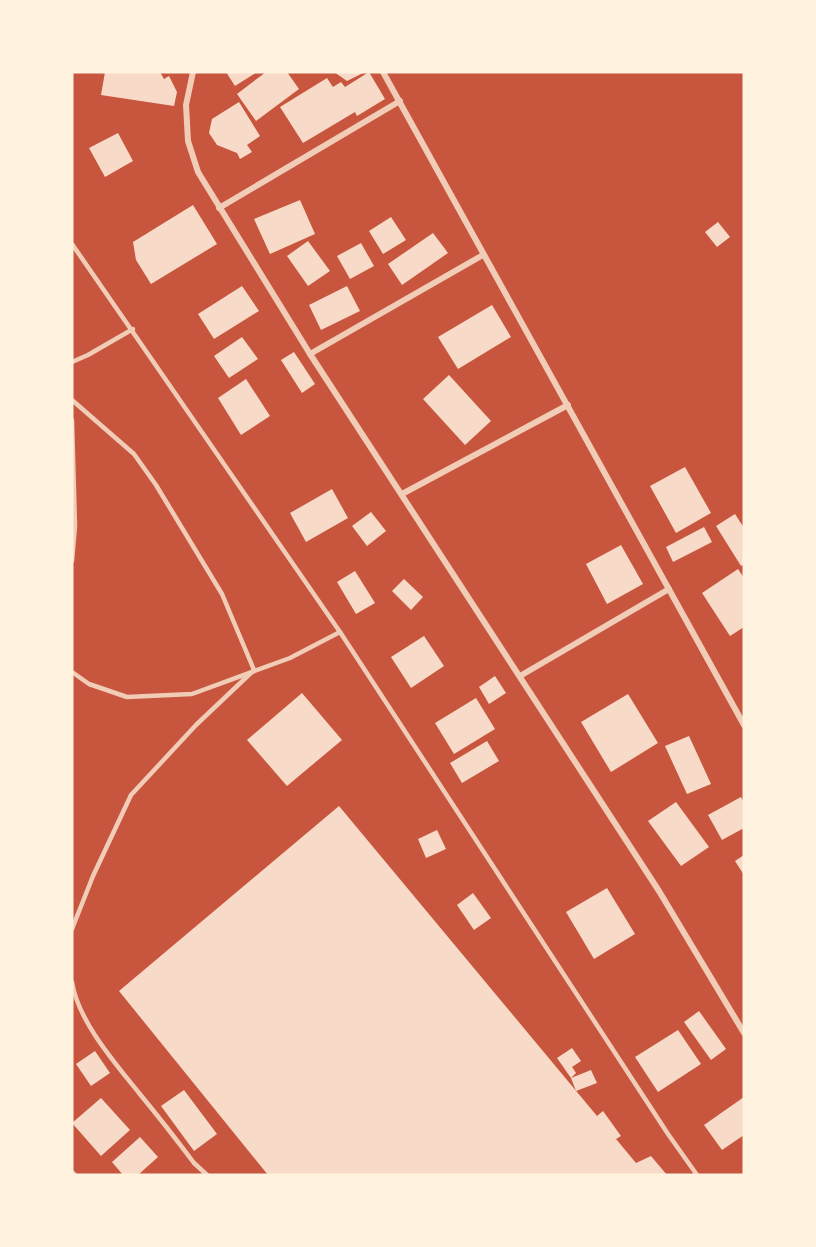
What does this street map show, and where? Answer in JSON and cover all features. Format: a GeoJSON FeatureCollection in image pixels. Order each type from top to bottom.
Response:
{"type":"FeatureCollection","features":[{"type":"Feature","properties":{"kind":"street"},"geometry":{"type":"LineString","coordinates":[[193,72],[186,105],[188,141],[198,172],[310,354],[659,891],[744,1033]]}},
{"type":"Feature","properties":{"kind":"street"},"geometry":{"type":"LineString","coordinates":[[383,72],[744,725]]}},
{"type":"Feature","properties":{"kind":"street"},"geometry":{"type":"LineString","coordinates":[[219,208],[400,101]]}},
{"type":"Feature","properties":{"kind":"street"},"geometry":{"type":"LineString","coordinates":[[310,354],[483,255]]}},
{"type":"Feature","properties":{"kind":"street"},"geometry":{"type":"LineString","coordinates":[[402,494],[568,405]]}},
{"type":"Feature","properties":{"kind":"street"},"geometry":{"type":"LineString","coordinates":[[520,676],[669,589]]}},
{"type":"Feature","properties":{"kind":"lane"},"geometry":{"type":"LineString","coordinates":[[72,244],[133,329],[340,632],[697,1175]]}},
{"type":"Feature","properties":{"kind":"lane"},"geometry":{"type":"LineString","coordinates":[[72,362],[133,329]]}},
{"type":"Feature","properties":{"kind":"lane"},"geometry":{"type":"LineString","coordinates":[[72,400],[134,454],[156,485],[222,594],[254,670]]}},
{"type":"Feature","properties":{"kind":"lane"},"geometry":{"type":"LineString","coordinates":[[72,420],[75,526],[72,561]]}},
{"type":"Feature","properties":{"kind":"lane"},"geometry":{"type":"LineString","coordinates":[[72,672],[89,684],[127,697],[192,694],[290,658],[340,632]]}},
{"type":"Feature","properties":{"kind":"lane"},"geometry":{"type":"LineString","coordinates":[[72,929],[93,876],[131,795],[196,725],[254,670]]}},
{"type":"Feature","properties":{"kind":"lane"},"geometry":{"type":"LineString","coordinates":[[72,982],[73,990],[85,1017],[110,1057],[207,1175]]}},
{"type":"Feature","properties":{"kind":"building"},"geometry":{"type":"Polygon","coordinates":[[[105,72],[160,72],[164,79],[169,76],[177,92],[174,106],[101,95],[105,72]]]}},
{"type":"Feature","properties":{"kind":"building"},"geometry":{"type":"Polygon","coordinates":[[[226,72],[257,72],[235,86],[226,72]]]}},
{"type":"Feature","properties":{"kind":"building"},"geometry":{"type":"Polygon","coordinates":[[[266,72],[287,72],[299,89],[256,121],[237,94],[266,72]]]}},
{"type":"Feature","properties":{"kind":"building"},"geometry":{"type":"Polygon","coordinates":[[[334,72],[365,72],[347,81],[334,72]]]}},
{"type":"Feature","properties":{"kind":"building"},"geometry":{"type":"Polygon","coordinates":[[[369,72],[385,99],[357,116],[355,112],[303,143],[280,107],[327,78],[333,87],[341,82],[345,87],[369,72]]]}},
{"type":"Feature","properties":{"kind":"building"},"geometry":{"type":"Polygon","coordinates":[[[239,102],[260,136],[247,145],[252,152],[240,159],[237,153],[217,145],[209,133],[212,119],[239,102]]]}},
{"type":"Feature","properties":{"kind":"building"},"geometry":{"type":"Polygon","coordinates":[[[118,133],[133,161],[105,177],[89,148],[118,133]]]}},
{"type":"Feature","properties":{"kind":"building"},"geometry":{"type":"Polygon","coordinates":[[[300,200],[315,234],[270,254],[254,219],[300,200]]]}},
{"type":"Feature","properties":{"kind":"building"},"geometry":{"type":"Polygon","coordinates":[[[193,205],[217,244],[151,284],[136,260],[133,242],[193,205]]]}},
{"type":"Feature","properties":{"kind":"building"},"geometry":{"type":"Polygon","coordinates":[[[391,217],[406,240],[383,254],[369,231],[391,217]]]}},
{"type":"Feature","properties":{"kind":"building"},"geometry":{"type":"Polygon","coordinates":[[[718,222],[730,237],[717,247],[705,232],[718,222]]]}},
{"type":"Feature","properties":{"kind":"building"},"geometry":{"type":"Polygon","coordinates":[[[433,233],[448,253],[402,285],[388,264],[433,233]]]}},
{"type":"Feature","properties":{"kind":"building"},"geometry":{"type":"Polygon","coordinates":[[[308,241],[330,271],[308,286],[287,256],[308,241]]]}},
{"type":"Feature","properties":{"kind":"building"},"geometry":{"type":"Polygon","coordinates":[[[361,243],[374,266],[350,279],[337,256],[361,243]]]}},
{"type":"Feature","properties":{"kind":"building"},"geometry":{"type":"Polygon","coordinates":[[[242,286],[259,311],[214,339],[198,314],[242,286]]]}},
{"type":"Feature","properties":{"kind":"building"},"geometry":{"type":"Polygon","coordinates":[[[347,286],[360,311],[321,330],[309,305],[347,286]]]}},
{"type":"Feature","properties":{"kind":"building"},"geometry":{"type":"Polygon","coordinates":[[[492,305],[511,337],[458,369],[438,337],[492,305]]]}},
{"type":"Feature","properties":{"kind":"building"},"geometry":{"type":"Polygon","coordinates":[[[242,337],[258,359],[229,378],[214,356],[242,337]]]}},
{"type":"Feature","properties":{"kind":"building"},"geometry":{"type":"Polygon","coordinates":[[[294,352],[315,384],[302,393],[281,360],[294,352]]]}},
{"type":"Feature","properties":{"kind":"building"},"geometry":{"type":"Polygon","coordinates":[[[449,375],[491,421],[465,445],[423,399],[449,375]]]}},
{"type":"Feature","properties":{"kind":"building"},"geometry":{"type":"Polygon","coordinates":[[[246,379],[270,416],[241,435],[218,398],[246,379]]]}},
{"type":"Feature","properties":{"kind":"building"},"geometry":{"type":"Polygon","coordinates":[[[685,467],[711,513],[676,533],[650,486],[685,467]]]}},
{"type":"Feature","properties":{"kind":"building"},"geometry":{"type":"Polygon","coordinates":[[[332,489],[348,518],[306,542],[290,513],[332,489]]]}},
{"type":"Feature","properties":{"kind":"building"},"geometry":{"type":"Polygon","coordinates":[[[371,512],[386,531],[367,546],[352,526],[371,512]]]}},
{"type":"Feature","properties":{"kind":"building"},"geometry":{"type":"Polygon","coordinates":[[[735,514],[744,528],[744,564],[741,566],[716,526],[735,514]]]}},
{"type":"Feature","properties":{"kind":"building"},"geometry":{"type":"Polygon","coordinates":[[[704,527],[712,542],[673,562],[666,547],[704,527]]]}},
{"type":"Feature","properties":{"kind":"building"},"geometry":{"type":"Polygon","coordinates":[[[621,545],[643,584],[607,604],[586,564],[621,545]]]}},
{"type":"Feature","properties":{"kind":"building"},"geometry":{"type":"Polygon","coordinates":[[[738,569],[744,578],[744,627],[730,636],[702,593],[738,569]]]}},
{"type":"Feature","properties":{"kind":"building"},"geometry":{"type":"Polygon","coordinates":[[[355,571],[375,603],[356,614],[337,582],[355,571]]]}},
{"type":"Feature","properties":{"kind":"building"},"geometry":{"type":"Polygon","coordinates":[[[404,579],[423,597],[411,610],[392,591],[404,579]]]}},
{"type":"Feature","properties":{"kind":"building"},"geometry":{"type":"Polygon","coordinates":[[[424,636],[444,666],[411,688],[391,657],[424,636]]]}},
{"type":"Feature","properties":{"kind":"building"},"geometry":{"type":"Polygon","coordinates":[[[495,676],[506,693],[489,704],[479,687],[495,676]]]}},
{"type":"Feature","properties":{"kind":"building"},"geometry":{"type":"Polygon","coordinates":[[[302,693],[342,740],[287,786],[247,740],[302,693]]]}},
{"type":"Feature","properties":{"kind":"building"},"geometry":{"type":"Polygon","coordinates":[[[628,694],[658,743],[611,772],[581,722],[628,694]]]}},
{"type":"Feature","properties":{"kind":"building"},"geometry":{"type":"Polygon","coordinates":[[[476,698],[495,729],[454,754],[435,723],[476,698]]]}},
{"type":"Feature","properties":{"kind":"building"},"geometry":{"type":"Polygon","coordinates":[[[689,736],[711,784],[687,794],[665,746],[689,736]]]}},
{"type":"Feature","properties":{"kind":"building"},"geometry":{"type":"Polygon","coordinates":[[[487,741],[499,761],[462,783],[450,763],[487,741]]]}},
{"type":"Feature","properties":{"kind":"building"},"geometry":{"type":"Polygon","coordinates":[[[741,797],[744,803],[744,828],[722,840],[708,815],[741,797]]]}},
{"type":"Feature","properties":{"kind":"building"},"geometry":{"type":"Polygon","coordinates":[[[676,802],[709,847],[681,866],[648,821],[676,802]]]}},
{"type":"Feature","properties":{"kind":"building"},"geometry":{"type":"Polygon","coordinates":[[[339,806],[597,1116],[603,1111],[621,1136],[616,1139],[636,1163],[651,1156],[667,1175],[268,1175],[119,991],[339,806]]]}},
{"type":"Feature","properties":{"kind":"building"},"geometry":{"type":"Polygon","coordinates":[[[437,830],[446,849],[426,858],[418,839],[437,830]]]}},
{"type":"Feature","properties":{"kind":"building"},"geometry":{"type":"Polygon","coordinates":[[[744,855],[744,875],[735,861],[744,855]]]}},
{"type":"Feature","properties":{"kind":"building"},"geometry":{"type":"Polygon","coordinates":[[[607,888],[635,934],[594,959],[566,912],[607,888]]]}},
{"type":"Feature","properties":{"kind":"building"},"geometry":{"type":"Polygon","coordinates":[[[473,893],[491,918],[474,930],[457,905],[473,893]]]}},
{"type":"Feature","properties":{"kind":"building"},"geometry":{"type":"Polygon","coordinates":[[[699,1011],[726,1049],[711,1060],[684,1022],[699,1011]]]}},
{"type":"Feature","properties":{"kind":"building"},"geometry":{"type":"Polygon","coordinates":[[[678,1030],[701,1064],[658,1092],[635,1057],[678,1030]]]}},
{"type":"Feature","properties":{"kind":"building"},"geometry":{"type":"Polygon","coordinates":[[[572,1048],[581,1061],[572,1067],[576,1073],[571,1078],[557,1058],[572,1048]]]}},
{"type":"Feature","properties":{"kind":"building"},"geometry":{"type":"Polygon","coordinates":[[[95,1051],[110,1073],[91,1086],[76,1064],[95,1051]]]}},
{"type":"Feature","properties":{"kind":"building"},"geometry":{"type":"Polygon","coordinates":[[[591,1070],[597,1083],[576,1091],[571,1078],[591,1070]]]}},
{"type":"Feature","properties":{"kind":"building"},"geometry":{"type":"Polygon","coordinates":[[[184,1090],[217,1134],[194,1151],[161,1106],[184,1090]]]}},
{"type":"Feature","properties":{"kind":"building"},"geometry":{"type":"Polygon","coordinates":[[[744,1097],[744,1135],[722,1150],[704,1125],[744,1097]]]}},
{"type":"Feature","properties":{"kind":"building"},"geometry":{"type":"Polygon","coordinates":[[[101,1098],[130,1130],[101,1156],[72,1123],[101,1098]]]}},
{"type":"Feature","properties":{"kind":"building"},"geometry":{"type":"Polygon","coordinates":[[[140,1137],[158,1157],[138,1175],[123,1175],[112,1162],[140,1137]]]}}]}
